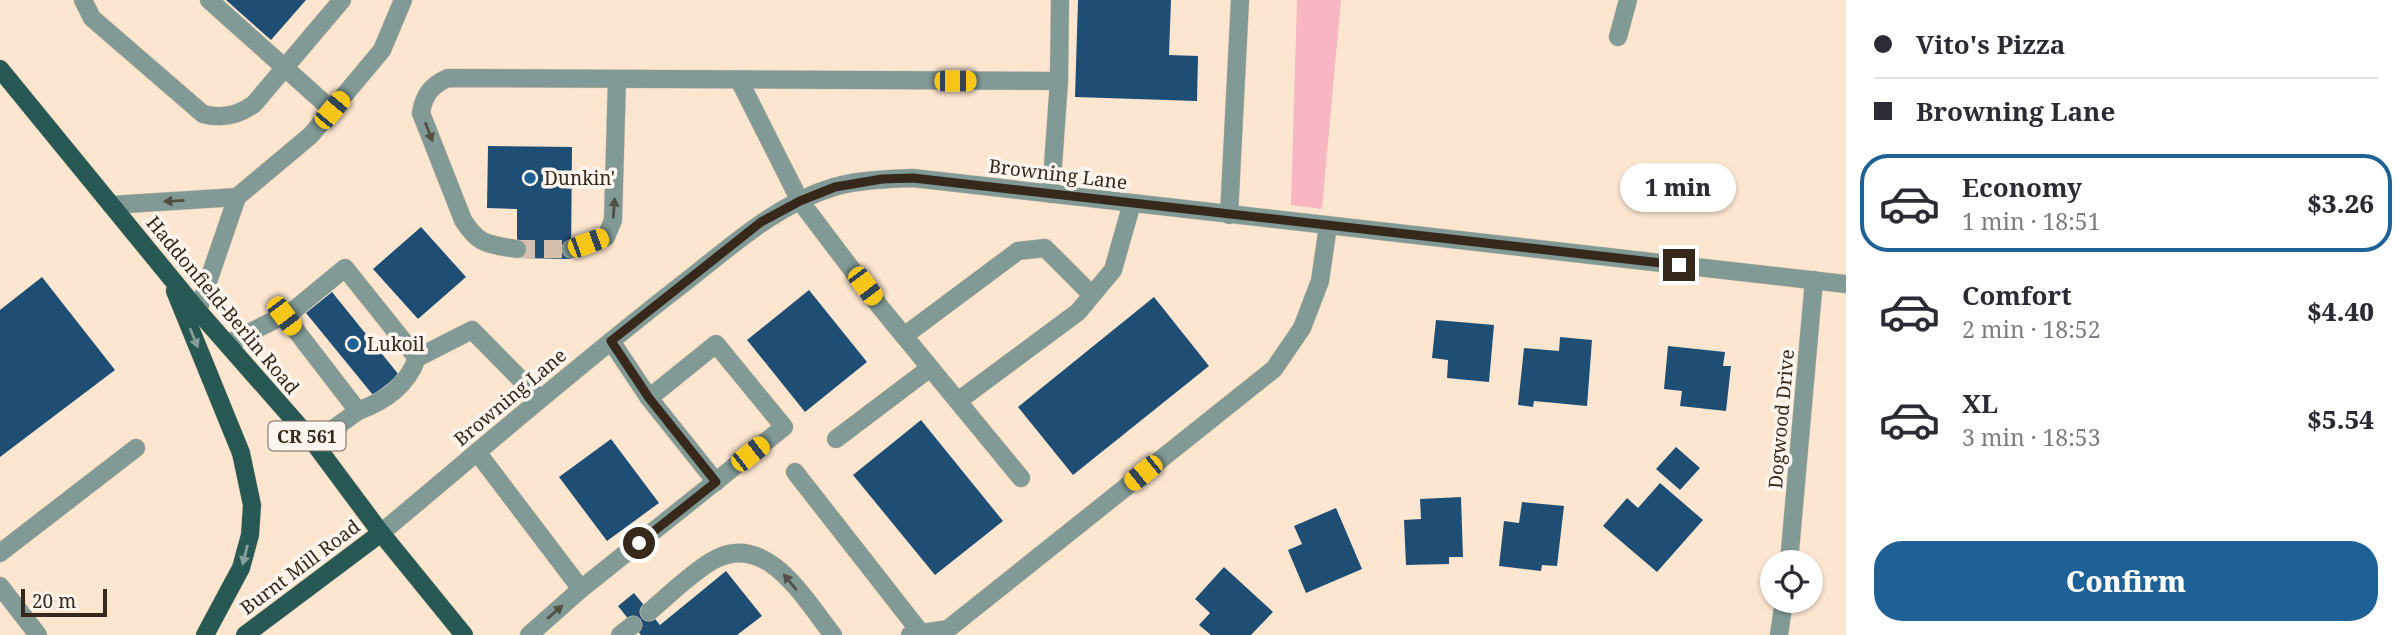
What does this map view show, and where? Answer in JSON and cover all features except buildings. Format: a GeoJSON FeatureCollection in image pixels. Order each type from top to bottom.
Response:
{"type":"FeatureCollection","features":[{"type":"Feature","properties":{"kind":"main road","name":"Haddonfield-Berlin Road"},"geometry":{"type":"LineString","coordinates":[[0,69],[198,311],[314,443],[381,533],[464,635]]}},
{"type":"Feature","properties":{"kind":"main road"},"geometry":{"type":"LineString","coordinates":[[168,275],[242,453],[252,505],[250,535],[242,568],[205,635]]}},
{"type":"Feature","properties":{"kind":"main road","name":"Burnt Mill Road"},"geometry":{"type":"LineString","coordinates":[[245,635],[381,533]]}},
{"type":"Feature","properties":{"kind":"street"},"geometry":{"type":"LineString","coordinates":[[83,0],[92,18],[207,116],[223,117],[244,111],[257,101],[342,0]]}},
{"type":"Feature","properties":{"kind":"street"},"geometry":{"type":"LineString","coordinates":[[209,0],[332,110]]}},
{"type":"Feature","properties":{"kind":"street"},"geometry":{"type":"LineString","coordinates":[[198,311],[237,197],[311,135],[332,110],[382,50],[402,0]]}},
{"type":"Feature","properties":{"kind":"street"},"geometry":{"type":"LineString","coordinates":[[1051,194],[1059,81],[1060,0]]}},
{"type":"Feature","properties":{"kind":"street"},"geometry":{"type":"LineString","coordinates":[[1228,215],[1240,0]]}},
{"type":"Feature","properties":{"kind":"street"},"geometry":{"type":"LineString","coordinates":[[1618,37],[1628,0]]}},
{"type":"Feature","properties":{"kind":"street"},"geometry":{"type":"LineString","coordinates":[[517,249],[481,242],[463,220],[421,113],[429,90],[438,82],[448,78],[1059,81]]}},
{"type":"Feature","properties":{"kind":"street"},"geometry":{"type":"LineString","coordinates":[[571,249],[606,236],[614,220],[617,79]]}},
{"type":"Feature","properties":{"kind":"street"},"geometry":{"type":"LineString","coordinates":[[739,79],[800,201],[904,336],[1021,478]]}},
{"type":"Feature","properties":{"kind":"street","name":"Browning Lane"},"geometry":{"type":"LineString","coordinates":[[381,533],[540,399],[761,222],[800,201],[835,187],[913,178],[1846,284]]}},
{"type":"Feature","properties":{"kind":"street"},"geometry":{"type":"LineString","coordinates":[[111,205],[237,197]]}},
{"type":"Feature","properties":{"kind":"street"},"geometry":{"type":"LineString","coordinates":[[958,401],[1078,312],[1113,271],[1132,204]]}},
{"type":"Feature","properties":{"kind":"street"},"geometry":{"type":"LineString","coordinates":[[795,472],[915,634],[948,629],[1273,369],[1302,328],[1320,282],[1328,226]]}},
{"type":"Feature","properties":{"kind":"street"},"geometry":{"type":"LineString","coordinates":[[904,336],[1018,251],[1045,248],[1092,295]]}},
{"type":"Feature","properties":{"kind":"street"},"geometry":{"type":"LineString","coordinates":[[228,344],[294,310],[345,268],[416,358]]}},
{"type":"Feature","properties":{"kind":"street","name":"Dogwood Drive"},"geometry":{"type":"LineString","coordinates":[[1790,550],[1814,280]]}},
{"type":"Feature","properties":{"kind":"street"},"geometry":{"type":"LineString","coordinates":[[284,316],[358,411]]}},
{"type":"Feature","properties":{"kind":"street"},"geometry":{"type":"LineString","coordinates":[[314,443],[358,411],[381,402],[411,374],[416,358],[472,330],[540,399]]}},
{"type":"Feature","properties":{"kind":"street"},"geometry":{"type":"LineString","coordinates":[[611,341],[649,398],[716,482]]}},
{"type":"Feature","properties":{"kind":"street"},"geometry":{"type":"LineString","coordinates":[[529,635],[581,589],[784,428],[716,344],[649,398]]}},
{"type":"Feature","properties":{"kind":"street"},"geometry":{"type":"LineString","coordinates":[[836,439],[930,368]]}},
{"type":"Feature","properties":{"kind":"street"},"geometry":{"type":"LineString","coordinates":[[0,553],[136,448]]}},
{"type":"Feature","properties":{"kind":"street"},"geometry":{"type":"LineString","coordinates":[[477,452],[581,589]]}},
{"type":"Feature","properties":{"kind":"street"},"geometry":{"type":"LineString","coordinates":[[649,612],[713,561],[729,554],[747,554],[764,558],[779,568],[833,635]]}},
{"type":"Feature","properties":{"kind":"street"},"geometry":{"type":"LineString","coordinates":[[0,586],[38,635]]}},
{"type":"Feature","properties":{"kind":"street"},"geometry":{"type":"LineString","coordinates":[[1779,635],[1782,613]]}},
{"type":"Feature","properties":{"kind":"shaded area"},"geometry":{"type":"Polygon","coordinates":[[[1297,0],[1341,0],[1322,209],[1291,205],[1297,0]]]}},
{"type":"Feature","properties":{"kind":"tunnel"},"geometry":{"type":"LineString","coordinates":[[517,249],[571,249]]}},
{"type":"Feature","properties":{"kind":"place","name":"Dunkin'"},"geometry":{"type":"Point","coordinates":[530,178]}},
{"type":"Feature","properties":{"kind":"place","name":"Lukoil"},"geometry":{"type":"Point","coordinates":[353,344]}},
{"type":"Feature","properties":{"kind":"route"},"geometry":{"type":"LineString","coordinates":[[639,543],[716,482],[649,398],[611,341],[761,222],[800,201],[835,187],[882,179],[913,178],[1679,265]]}}]}
